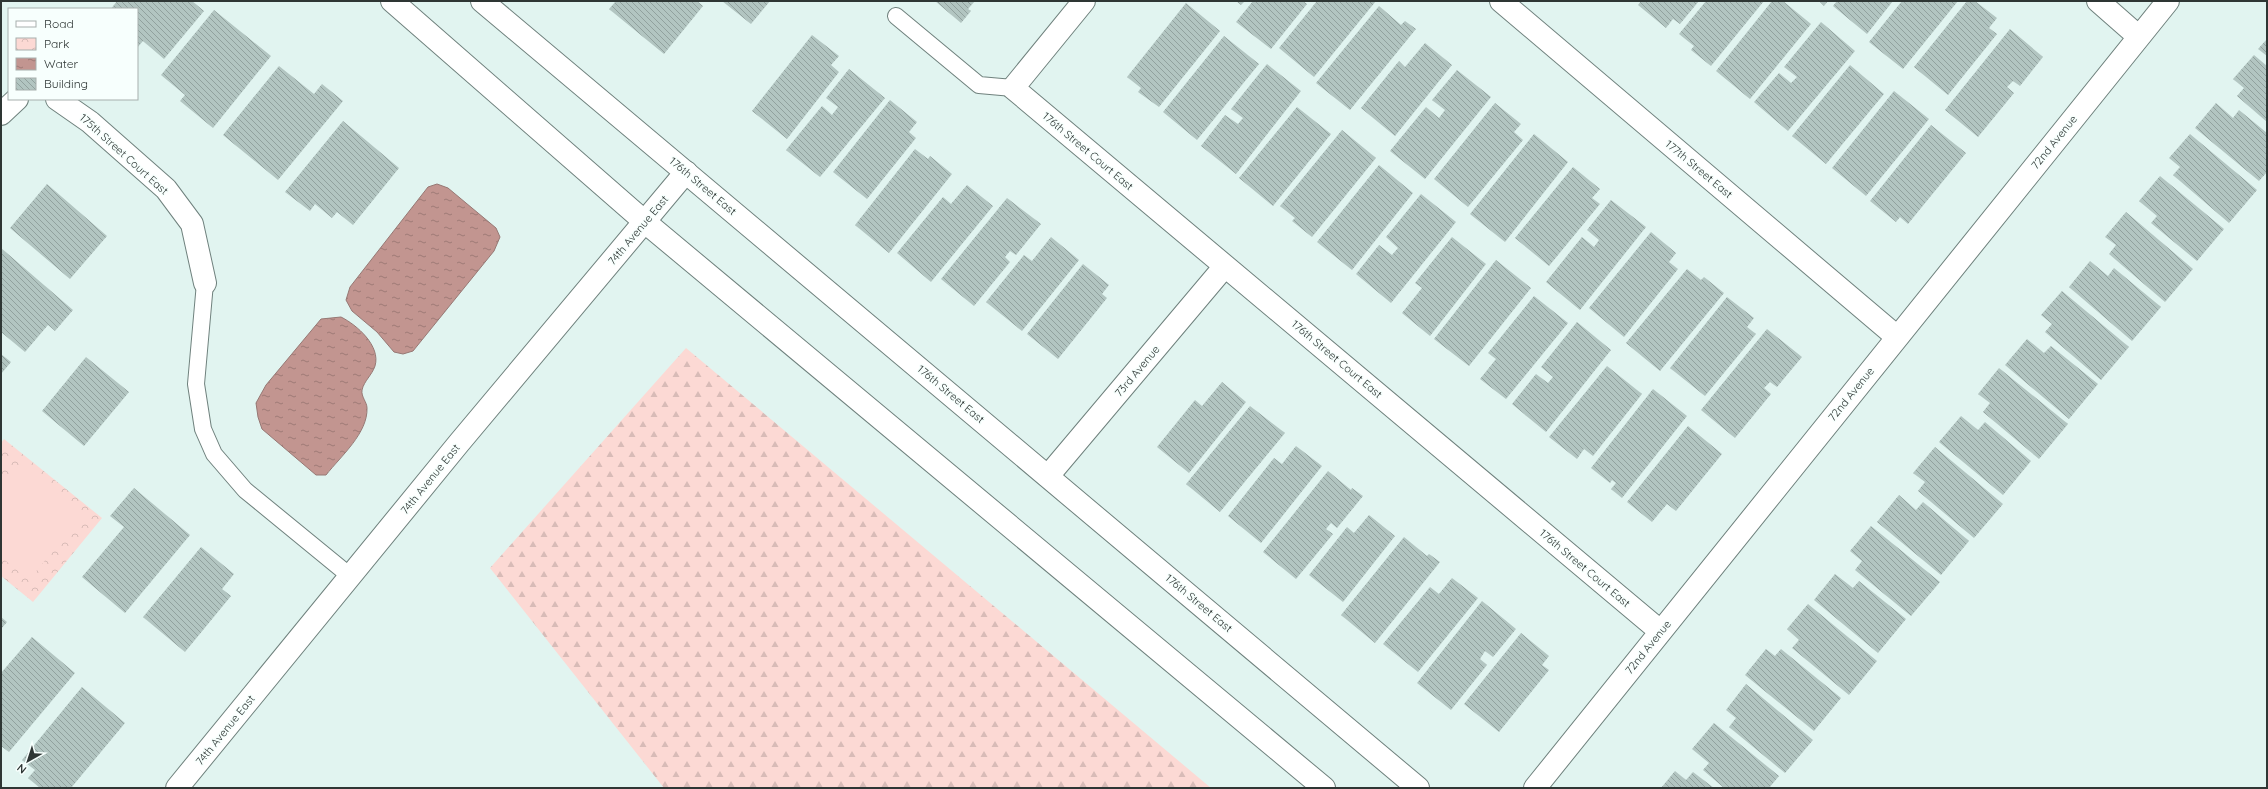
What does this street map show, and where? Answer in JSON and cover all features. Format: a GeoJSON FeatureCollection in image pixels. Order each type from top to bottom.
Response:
{"type":"FeatureCollection","features":[{"type":"Feature","properties":{"kind":"street"},"geometry":{"type":"LineString","coordinates":[[392,1],[645,222],[1324,788]]}},
{"type":"Feature","properties":{"kind":"street","name":"176th Street East"},"geometry":{"type":"LineString","coordinates":[[482,1],[1418,788]]}},
{"type":"Feature","properties":{"kind":"street"},"geometry":{"type":"LineString","coordinates":[[1013,88],[1084,1]]}},
{"type":"Feature","properties":{"kind":"street","name":"177th Street East"},"geometry":{"type":"LineString","coordinates":[[1501,1],[1896,337]]}},
{"type":"Feature","properties":{"kind":"street"},"geometry":{"type":"LineString","coordinates":[[2098,1],[2139,36]]}},
{"type":"Feature","properties":{"kind":"street","name":"72nd Avenue"},"geometry":{"type":"LineString","coordinates":[[1535,788],[1896,337],[2168,1]]}},
{"type":"Feature","properties":{"kind":"street","name":"176th Street Court East"},"geometry":{"type":"LineString","coordinates":[[1013,88],[1660,631]]}},
{"type":"Feature","properties":{"kind":"street"},"geometry":{"type":"LineString","coordinates":[[1,114],[15,100]]}},
{"type":"Feature","properties":{"kind":"street","name":"175th Street Court East"},"geometry":{"type":"LineString","coordinates":[[58,100],[90,122],[166,189],[192,224],[205,283]]}},
{"type":"Feature","properties":{"kind":"street","name":"74th Avenue East"},"geometry":{"type":"LineString","coordinates":[[178,788],[350,576],[686,172]]}},
{"type":"Feature","properties":{"kind":"street","name":"73rd Avenue"},"geometry":{"type":"LineString","coordinates":[[1048,476],[1225,266]]}},
{"type":"Feature","properties":{"kind":"lane"},"geometry":{"type":"LineString","coordinates":[[896,16],[979,85],[1013,88]]}},
{"type":"Feature","properties":{"kind":"lane"},"geometry":{"type":"LineString","coordinates":[[205,283],[196,384],[203,430],[214,454],[245,490],[350,576]]}},
{"type":"Feature","properties":{"kind":"green space"},"geometry":{"type":"Polygon","coordinates":[[[686,348],[1211,788],[664,788],[490,568],[686,348]]]}},
{"type":"Feature","properties":{"kind":"green space"},"geometry":{"type":"Polygon","coordinates":[[[4,439],[102,518],[33,602],[1,576],[1,443],[4,439]]]}},
{"type":"Feature","properties":{"kind":"green space"},"geometry":{"type":"Polygon","coordinates":[[[21,464],[83,514],[29,580],[1,557],[1,489],[21,464]]]}},
{"type":"Feature","properties":{"kind":"water"},"geometry":{"type":"Polygon","coordinates":[[[437,184],[448,188],[496,228],[500,237],[494,251],[413,351],[403,354],[394,352],[377,332],[352,311],[346,300],[350,287],[428,187],[437,184]]]}},
{"type":"Feature","properties":{"kind":"water"},"geometry":{"type":"Polygon","coordinates":[[[341,317],[354,325],[371,344],[376,358],[375,366],[362,390],[362,395],[367,408],[363,426],[346,452],[326,475],[316,475],[262,429],[256,403],[266,385],[321,319],[341,317]]]}},
{"type":"Feature","properties":{"kind":"building"},"geometry":{"type":"Polygon","coordinates":[[[117,1],[192,1],[204,11],[164,59],[143,41],[138,47],[138,8],[112,8],[117,1]]]}},
{"type":"Feature","properties":{"kind":"building"},"geometry":{"type":"Polygon","coordinates":[[[616,1],[697,1],[703,6],[664,54],[609,9],[616,1]]]}},
{"type":"Feature","properties":{"kind":"building"},"geometry":{"type":"Polygon","coordinates":[[[722,1],[770,1],[751,24],[722,1]]]}},
{"type":"Feature","properties":{"kind":"building"},"geometry":{"type":"Polygon","coordinates":[[[935,1],[975,1],[968,9],[971,11],[961,23],[935,1]]]}},
{"type":"Feature","properties":{"kind":"building"},"geometry":{"type":"Polygon","coordinates":[[[1236,1],[1245,1],[1241,5],[1236,1]]]}},
{"type":"Feature","properties":{"kind":"building"},"geometry":{"type":"Polygon","coordinates":[[[1253,1],[1303,1],[1307,4],[1271,49],[1236,22],[1253,1]]]}},
{"type":"Feature","properties":{"kind":"building"},"geometry":{"type":"Polygon","coordinates":[[[1317,1],[1376,1],[1314,77],[1279,48],[1317,1]]]}},
{"type":"Feature","properties":{"kind":"building"},"geometry":{"type":"Polygon","coordinates":[[[1641,1],[1699,1],[1680,24],[1673,19],[1666,28],[1638,5],[1641,1]]]}},
{"type":"Feature","properties":{"kind":"building"},"geometry":{"type":"Polygon","coordinates":[[[1706,1],[1764,1],[1711,66],[1691,50],[1694,46],[1679,34],[1706,1]]]}},
{"type":"Feature","properties":{"kind":"building"},"geometry":{"type":"Polygon","coordinates":[[[1772,1],[1783,1],[1811,24],[1750,99],[1716,71],[1772,1]]]}},
{"type":"Feature","properties":{"kind":"building"},"geometry":{"type":"Polygon","coordinates":[[[1819,1],[1828,1],[1824,6],[1819,1]]]}},
{"type":"Feature","properties":{"kind":"building"},"geometry":{"type":"Polygon","coordinates":[[[1837,1],[1893,1],[1867,34],[1833,6],[1837,1]]]}},
{"type":"Feature","properties":{"kind":"building"},"geometry":{"type":"Polygon","coordinates":[[[1902,1],[1958,1],[1903,69],[1869,42],[1902,1]]]}},
{"type":"Feature","properties":{"kind":"building"},"geometry":{"type":"Polygon","coordinates":[[[1967,1],[1975,1],[1997,18],[1989,28],[1997,34],[1948,95],[1914,67],[1967,1]]]}},
{"type":"Feature","properties":{"kind":"building"},"geometry":{"type":"Polygon","coordinates":[[[1186,3],[1220,31],[1159,107],[1138,92],[1141,88],[1127,77],[1186,3]]]}},
{"type":"Feature","properties":{"kind":"building"},"geometry":{"type":"Polygon","coordinates":[[[1379,6],[1401,25],[1405,21],[1416,29],[1350,110],[1316,83],[1379,6]]]}},
{"type":"Feature","properties":{"kind":"building"},"geometry":{"type":"Polygon","coordinates":[[[214,10],[271,56],[213,128],[180,101],[185,95],[161,75],[214,10]]]}},
{"type":"Feature","properties":{"kind":"building"},"geometry":{"type":"Polygon","coordinates":[[[1821,22],[1855,51],[1788,131],[1754,102],[1779,73],[1791,83],[1797,77],[1784,67],[1821,22]]]}},
{"type":"Feature","properties":{"kind":"building"},"geometry":{"type":"Polygon","coordinates":[[[2010,29],[2043,57],[2020,86],[2013,81],[2007,87],[2014,93],[1978,137],[1945,110],[2010,29]]]}},
{"type":"Feature","properties":{"kind":"building"},"geometry":{"type":"Polygon","coordinates":[[[812,35],[839,56],[831,65],[839,72],[787,139],[752,111],[812,35]]]}},
{"type":"Feature","properties":{"kind":"building"},"geometry":{"type":"Polygon","coordinates":[[[1224,36],[1259,64],[1197,140],[1163,112],[1224,36]]]}},
{"type":"Feature","properties":{"kind":"building"},"geometry":{"type":"Polygon","coordinates":[[[2267,39],[2267,56],[2258,49],[2267,39]]]}},
{"type":"Feature","properties":{"kind":"building"},"geometry":{"type":"Polygon","coordinates":[[[1425,43],[1452,65],[1395,136],[1361,108],[1399,61],[1405,67],[1425,43]]]}},
{"type":"Feature","properties":{"kind":"building"},"geometry":{"type":"Polygon","coordinates":[[[2254,55],[2267,66],[2267,122],[2237,96],[2244,88],[2233,79],[2254,55]]]}},
{"type":"Feature","properties":{"kind":"building"},"geometry":{"type":"Polygon","coordinates":[[[1267,64],[1301,91],[1236,174],[1201,146],[1225,115],[1238,124],[1243,118],[1231,109],[1267,64]]]}},
{"type":"Feature","properties":{"kind":"building"},"geometry":{"type":"Polygon","coordinates":[[[1850,65],[1884,94],[1826,164],[1792,136],[1850,65]]]}},
{"type":"Feature","properties":{"kind":"building"},"geometry":{"type":"Polygon","coordinates":[[[279,66],[314,94],[322,84],[343,101],[278,180],[223,135],[279,66]]]}},
{"type":"Feature","properties":{"kind":"building"},"geometry":{"type":"Polygon","coordinates":[[[849,69],[885,98],[820,177],[786,150],[822,106],[832,115],[838,107],[826,98],[849,69]]]}},
{"type":"Feature","properties":{"kind":"building"},"geometry":{"type":"Polygon","coordinates":[[[1457,70],[1491,97],[1425,179],[1390,151],[1426,107],[1439,118],[1445,110],[1432,100],[1457,70]]]}},
{"type":"Feature","properties":{"kind":"building"},"geometry":{"type":"Polygon","coordinates":[[[1894,91],[1929,119],[1866,196],[1832,168],[1894,91]]]}},
{"type":"Feature","properties":{"kind":"building"},"geometry":{"type":"Polygon","coordinates":[[[890,100],[917,122],[909,132],[916,138],[867,199],[833,172],[890,100]]]}},
{"type":"Feature","properties":{"kind":"building"},"geometry":{"type":"Polygon","coordinates":[[[1495,103],[1521,124],[1514,132],[1523,140],[1468,207],[1434,179],[1495,103]]]}},
{"type":"Feature","properties":{"kind":"building"},"geometry":{"type":"Polygon","coordinates":[[[2216,103],[2233,118],[2239,110],[2267,133],[2267,172],[2259,181],[2195,128],[2216,103]]]}},
{"type":"Feature","properties":{"kind":"building"},"geometry":{"type":"Polygon","coordinates":[[[1297,107],[1331,134],[1273,206],[1239,178],[1297,107]]]}},
{"type":"Feature","properties":{"kind":"building"},"geometry":{"type":"Polygon","coordinates":[[[343,121],[399,168],[353,225],[337,212],[332,218],[315,204],[310,211],[285,192],[343,121]]]}},
{"type":"Feature","properties":{"kind":"building"},"geometry":{"type":"Polygon","coordinates":[[[1931,125],[1966,153],[1908,224],[1900,217],[1896,222],[1870,201],[1931,125]]]}},
{"type":"Feature","properties":{"kind":"building"},"geometry":{"type":"Polygon","coordinates":[[[1342,130],[1376,158],[1312,237],[1292,221],[1295,218],[1280,206],[1342,130]]]}},
{"type":"Feature","properties":{"kind":"building"},"geometry":{"type":"Polygon","coordinates":[[[1534,134],[1568,162],[1505,242],[1470,214],[1534,134]]]}},
{"type":"Feature","properties":{"kind":"building"},"geometry":{"type":"Polygon","coordinates":[[[2190,134],[2257,190],[2229,223],[2173,175],[2180,167],[2169,158],[2190,134]]]}},
{"type":"Feature","properties":{"kind":"building"},"geometry":{"type":"Polygon","coordinates":[[[915,149],[928,159],[930,156],[952,174],[889,253],[855,225],[915,149]]]}},
{"type":"Feature","properties":{"kind":"building"},"geometry":{"type":"Polygon","coordinates":[[[1379,165],[1413,193],[1352,270],[1317,242],[1379,165]]]}},
{"type":"Feature","properties":{"kind":"building"},"geometry":{"type":"Polygon","coordinates":[[[1573,167],[1600,189],[1592,198],[1600,204],[1549,266],[1515,238],[1573,167]]]}},
{"type":"Feature","properties":{"kind":"building"},"geometry":{"type":"Polygon","coordinates":[[[2160,176],[2224,229],[2197,261],[2151,223],[2157,216],[2139,201],[2160,176]]]}},
{"type":"Feature","properties":{"kind":"building"},"geometry":{"type":"Polygon","coordinates":[[[47,184],[107,236],[70,279],[10,228],[47,184]]]}},
{"type":"Feature","properties":{"kind":"building"},"geometry":{"type":"Polygon","coordinates":[[[967,185],[993,206],[931,282],[897,253],[943,197],[951,204],[967,185]]]}},
{"type":"Feature","properties":{"kind":"building"},"geometry":{"type":"Polygon","coordinates":[[[1421,194],[1456,222],[1391,303],[1356,274],[1379,245],[1392,255],[1398,248],[1386,237],[1421,194]]]}},
{"type":"Feature","properties":{"kind":"building"},"geometry":{"type":"Polygon","coordinates":[[[1007,198],[1041,224],[1016,255],[1010,251],[1005,257],[1010,262],[974,306],[941,279],[1007,198]]]}},
{"type":"Feature","properties":{"kind":"building"},"geometry":{"type":"Polygon","coordinates":[[[1611,200],[1646,227],[1580,310],[1546,282],[1582,237],[1594,247],[1599,240],[1587,230],[1611,200]]]}},
{"type":"Feature","properties":{"kind":"building"},"geometry":{"type":"Polygon","coordinates":[[[2126,212],[2193,269],[2165,302],[2109,254],[2116,245],[2105,237],[2126,212]]]}},
{"type":"Feature","properties":{"kind":"building"},"geometry":{"type":"Polygon","coordinates":[[[1651,232],[1676,253],[1669,262],[1678,269],[1624,337],[1589,308],[1651,232]]]}},
{"type":"Feature","properties":{"kind":"building"},"geometry":{"type":"Polygon","coordinates":[[[1051,237],[1079,260],[1022,331],[986,302],[1024,255],[1032,261],[1051,237]]]}},
{"type":"Feature","properties":{"kind":"building"},"geometry":{"type":"Polygon","coordinates":[[[1452,237],[1486,264],[1430,336],[1402,313],[1422,288],[1415,283],[1452,237]]]}},
{"type":"Feature","properties":{"kind":"building"},"geometry":{"type":"Polygon","coordinates":[[[1,248],[73,310],[55,331],[48,325],[25,352],[1,332],[1,248]]]}},
{"type":"Feature","properties":{"kind":"building"},"geometry":{"type":"Polygon","coordinates":[[[1496,260],[1531,288],[1469,366],[1434,339],[1496,260]]]}},
{"type":"Feature","properties":{"kind":"building"},"geometry":{"type":"Polygon","coordinates":[[[2090,261],[2108,276],[2114,268],[2161,307],[2132,341],[2069,287],[2090,261]]]}},
{"type":"Feature","properties":{"kind":"building"},"geometry":{"type":"Polygon","coordinates":[[[1083,264],[1109,285],[1102,294],[1107,298],[1058,359],[1027,334],[1083,264]]]}},
{"type":"Feature","properties":{"kind":"building"},"geometry":{"type":"Polygon","coordinates":[[[1687,269],[1701,280],[1704,277],[1724,293],[1660,371],[1626,343],[1687,269]]]}},
{"type":"Feature","properties":{"kind":"building"},"geometry":{"type":"Polygon","coordinates":[[[2062,291],[2129,347],[2101,380],[2045,332],[2052,324],[2041,315],[2062,291]]]}},
{"type":"Feature","properties":{"kind":"building"},"geometry":{"type":"Polygon","coordinates":[[[1534,296],[1568,323],[1506,399],[1480,379],[1496,359],[1488,353],[1534,296]]]}},
{"type":"Feature","properties":{"kind":"building"},"geometry":{"type":"Polygon","coordinates":[[[1727,297],[1754,318],[1747,327],[1756,334],[1705,396],[1670,368],[1727,297]]]}},
{"type":"Feature","properties":{"kind":"building"},"geometry":{"type":"Polygon","coordinates":[[[1577,322],[1611,350],[1546,432],[1512,404],[1536,374],[1548,383],[1553,377],[1541,367],[1577,322]]]}},
{"type":"Feature","properties":{"kind":"building"},"geometry":{"type":"Polygon","coordinates":[[[1767,329],[1802,357],[1777,387],[1770,382],[1764,388],[1771,394],[1735,438],[1701,410],[1767,329]]]}},
{"type":"Feature","properties":{"kind":"building"},"geometry":{"type":"Polygon","coordinates":[[[2027,339],[2044,353],[2051,346],[2098,384],[2069,419],[2005,365],[2027,339]]]}},
{"type":"Feature","properties":{"kind":"building"},"geometry":{"type":"Polygon","coordinates":[[[1,354],[11,362],[1,374],[1,354]]]}},
{"type":"Feature","properties":{"kind":"building"},"geometry":{"type":"Polygon","coordinates":[[[86,357],[129,392],[84,446],[42,411],[86,357]]]}},
{"type":"Feature","properties":{"kind":"building"},"geometry":{"type":"Polygon","coordinates":[[[1607,366],[1642,394],[1593,456],[1584,449],[1577,459],[1549,437],[1607,366]]]}},
{"type":"Feature","properties":{"kind":"building"},"geometry":{"type":"Polygon","coordinates":[[[1999,368],[2068,424],[2039,459],[1983,412],[1990,403],[1978,394],[1999,368]]]}},
{"type":"Feature","properties":{"kind":"building"},"geometry":{"type":"Polygon","coordinates":[[[1222,382],[1246,402],[1189,473],[1157,447],[1195,400],[1202,406],[1222,382]]]}},
{"type":"Feature","properties":{"kind":"building"},"geometry":{"type":"Polygon","coordinates":[[[1653,389],[1687,416],[1622,498],[1611,489],[1616,483],[1612,480],[1610,483],[1591,468],[1653,389]]]}},
{"type":"Feature","properties":{"kind":"building"},"geometry":{"type":"Polygon","coordinates":[[[1250,406],[1285,433],[1220,512],[1186,484],[1250,406]]]}},
{"type":"Feature","properties":{"kind":"building"},"geometry":{"type":"Polygon","coordinates":[[[1961,416],[1978,430],[1985,422],[2031,461],[2003,495],[1939,442],[1961,416]]]}},
{"type":"Feature","properties":{"kind":"building"},"geometry":{"type":"Polygon","coordinates":[[[1688,426],[1722,454],[1676,511],[1667,504],[1652,522],[1627,502],[1688,426]]]}},
{"type":"Feature","properties":{"kind":"building"},"geometry":{"type":"Polygon","coordinates":[[[1296,446],[1322,466],[1261,543],[1228,516],[1274,458],[1282,464],[1296,446]]]}},
{"type":"Feature","properties":{"kind":"building"},"geometry":{"type":"Polygon","coordinates":[[[1935,447],[2003,504],[1974,538],[1918,491],[1925,482],[1913,473],[1935,447]]]}},
{"type":"Feature","properties":{"kind":"building"},"geometry":{"type":"Polygon","coordinates":[[[1328,471],[1351,490],[1352,488],[1363,496],[1337,528],[1331,523],[1326,529],[1333,534],[1296,579],[1263,552],[1328,471]]]}},
{"type":"Feature","properties":{"kind":"building"},"geometry":{"type":"Polygon","coordinates":[[[134,488],[190,535],[125,613],[82,577],[124,527],[110,516],[134,488]]]}},
{"type":"Feature","properties":{"kind":"building"},"geometry":{"type":"Polygon","coordinates":[[[1899,495],[1916,510],[1923,502],[1969,541],[1941,575],[1877,522],[1899,495]]]}},
{"type":"Feature","properties":{"kind":"building"},"geometry":{"type":"Polygon","coordinates":[[[1369,515],[1395,536],[1343,602],[1309,575],[1347,527],[1354,533],[1369,515]]]}},
{"type":"Feature","properties":{"kind":"building"},"geometry":{"type":"Polygon","coordinates":[[[1871,526],[1940,582],[1911,616],[1855,570],[1862,561],[1850,551],[1871,526]]]}},
{"type":"Feature","properties":{"kind":"building"},"geometry":{"type":"Polygon","coordinates":[[[1404,537],[1427,556],[1429,554],[1440,562],[1375,643],[1341,615],[1404,537]]]}},
{"type":"Feature","properties":{"kind":"building"},"geometry":{"type":"Polygon","coordinates":[[[201,547],[234,574],[222,589],[231,596],[185,652],[143,617],[201,547]]]}},
{"type":"Feature","properties":{"kind":"building"},"geometry":{"type":"Polygon","coordinates":[[[1835,574],[1853,588],[1859,581],[1906,619],[1878,653],[1814,600],[1835,574]]]}},
{"type":"Feature","properties":{"kind":"building"},"geometry":{"type":"Polygon","coordinates":[[[1452,578],[1478,598],[1418,672],[1383,644],[1430,587],[1439,594],[1452,578]]]}},
{"type":"Feature","properties":{"kind":"building"},"geometry":{"type":"Polygon","coordinates":[[[1482,601],[1516,629],[1493,657],[1485,651],[1480,659],[1487,665],[1451,710],[1417,683],[1482,601]]]}},
{"type":"Feature","properties":{"kind":"building"},"geometry":{"type":"Polygon","coordinates":[[[1808,604],[1877,661],[1849,695],[1792,648],[1799,640],[1787,629],[1808,604]]]}},
{"type":"Feature","properties":{"kind":"building"},"geometry":{"type":"Polygon","coordinates":[[[1,617],[7,622],[1,629],[1,617]]]}},
{"type":"Feature","properties":{"kind":"building"},"geometry":{"type":"Polygon","coordinates":[[[1521,633],[1549,656],[1542,665],[1549,670],[1499,732],[1464,704],[1521,633]]]}},
{"type":"Feature","properties":{"kind":"building"},"geometry":{"type":"Polygon","coordinates":[[[32,637],[75,673],[9,752],[1,746],[1,673],[32,637]]]}},
{"type":"Feature","properties":{"kind":"building"},"geometry":{"type":"Polygon","coordinates":[[[1766,649],[1775,656],[1781,649],[1841,698],[1814,731],[1745,675],[1766,649]]]}},
{"type":"Feature","properties":{"kind":"building"},"geometry":{"type":"Polygon","coordinates":[[[1746,684],[1813,740],[1785,773],[1729,727],[1736,718],[1726,710],[1746,684]]]}},
{"type":"Feature","properties":{"kind":"building"},"geometry":{"type":"Polygon","coordinates":[[[82,687],[125,723],[71,788],[40,788],[28,778],[35,770],[22,760],[82,687]]]}},
{"type":"Feature","properties":{"kind":"building"},"geometry":{"type":"Polygon","coordinates":[[[1714,723],[1779,776],[1769,788],[1724,788],[1703,770],[1709,763],[1692,749],[1714,723]]]}},
{"type":"Feature","properties":{"kind":"building"},"geometry":{"type":"Polygon","coordinates":[[[1675,771],[1686,780],[1693,772],[1714,788],[1661,788],[1675,771]]]}}]}
